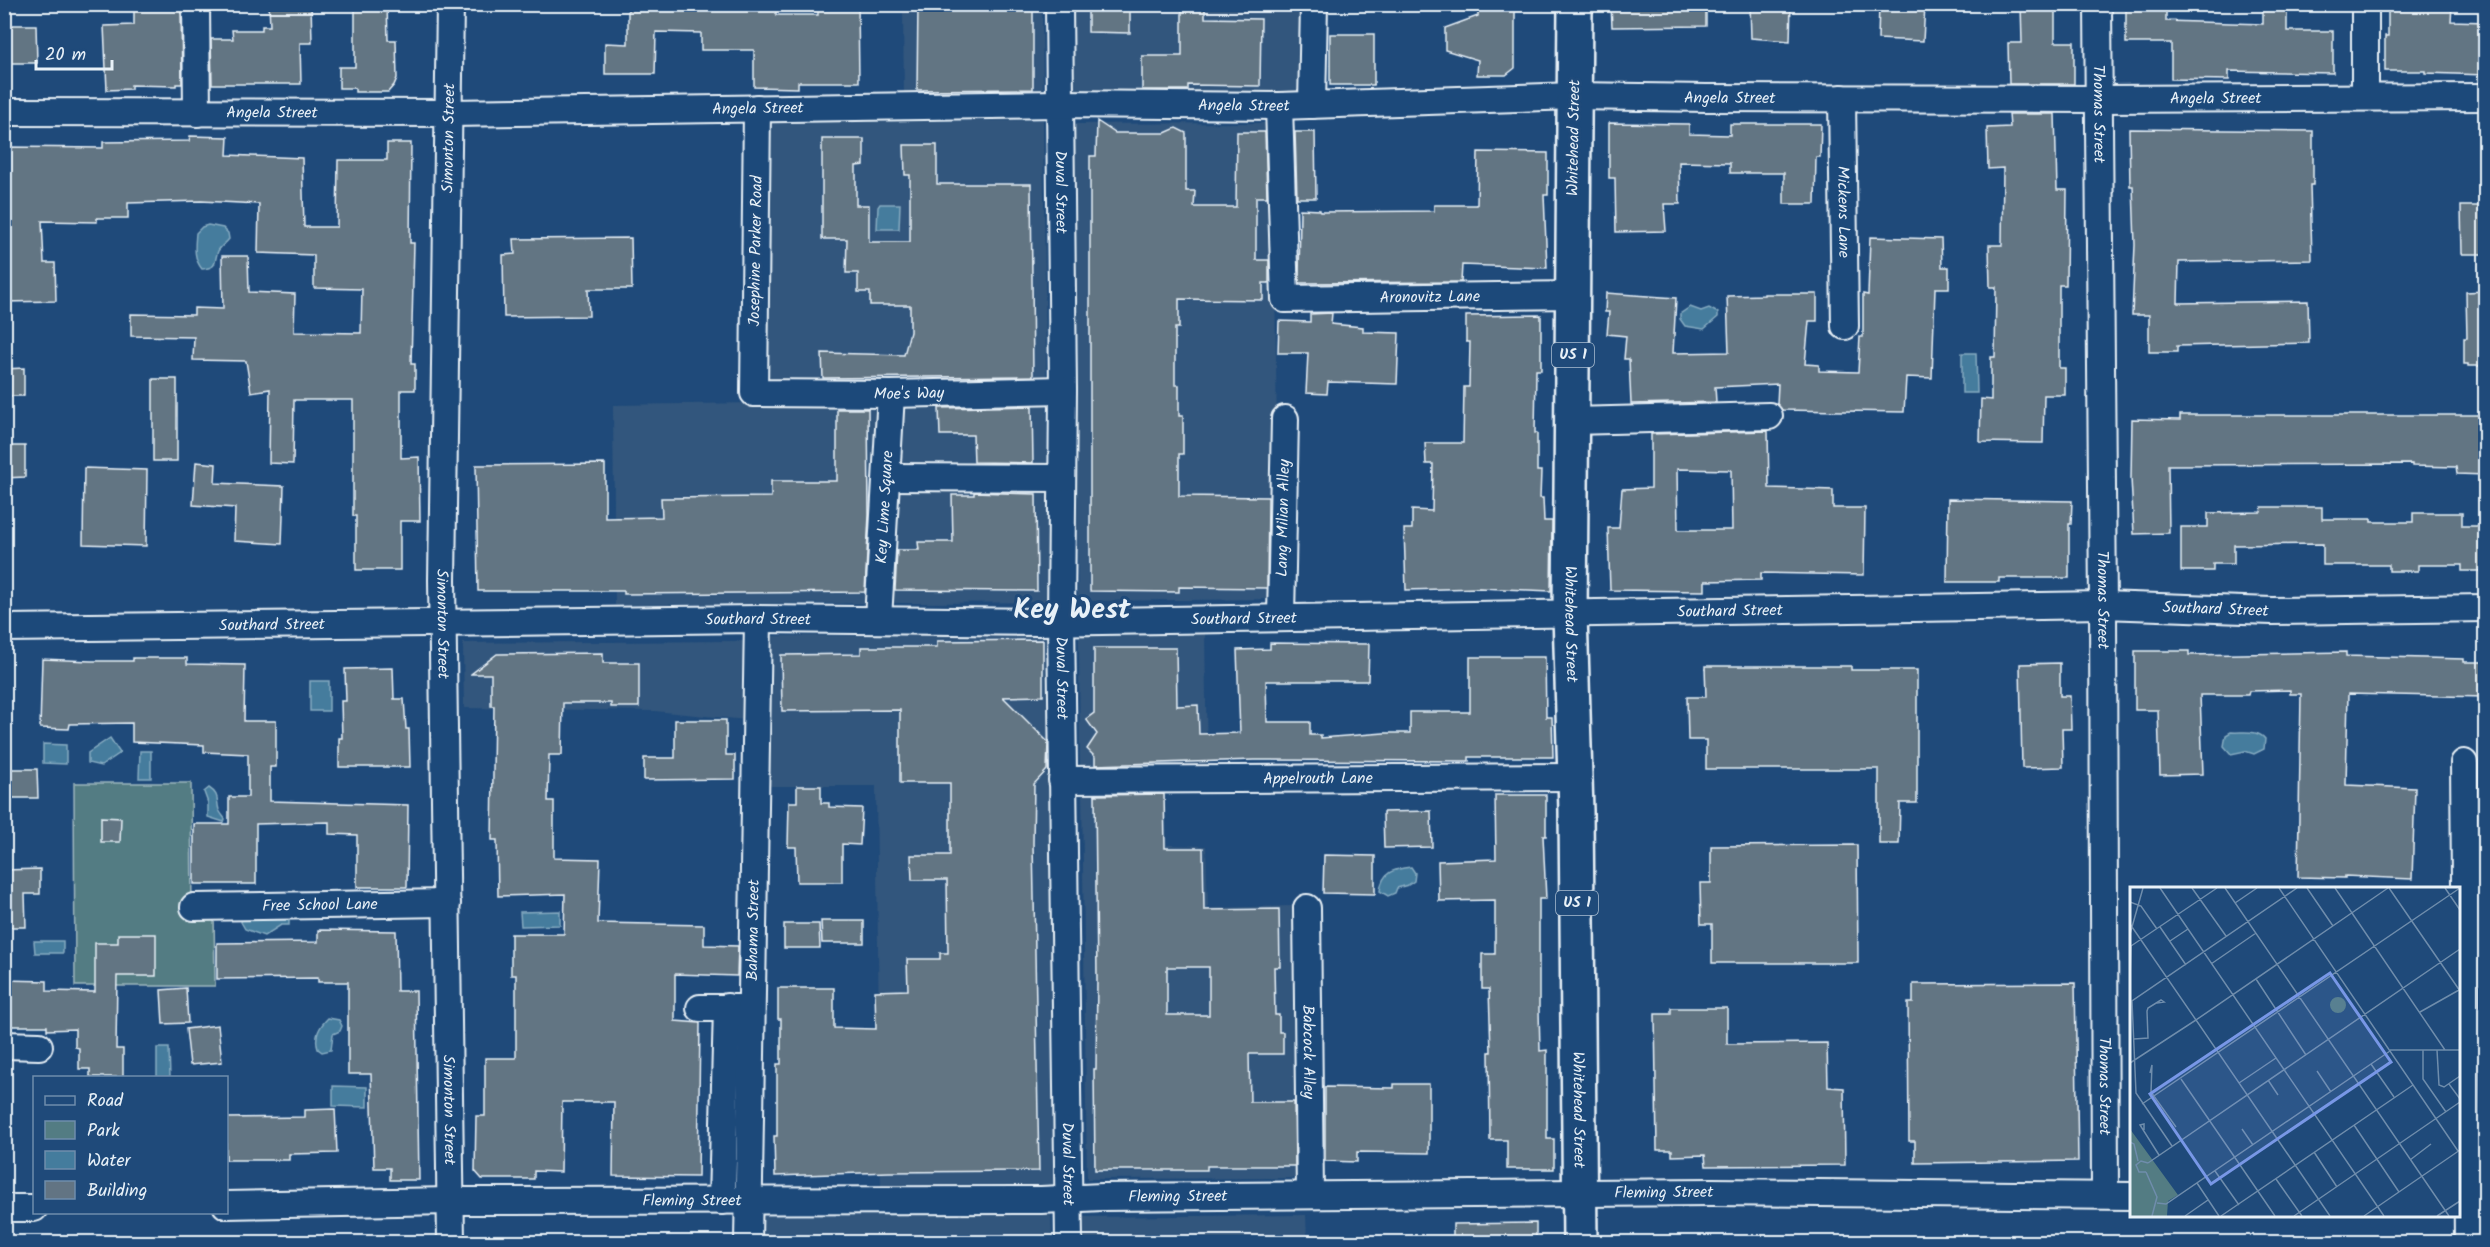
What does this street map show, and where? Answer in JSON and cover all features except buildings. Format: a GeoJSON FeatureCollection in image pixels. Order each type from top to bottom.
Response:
{"type":"FeatureCollection","features":[{"type":"Feature","properties":{"kind":"main road","name":"Whitehead Street"},"geometry":{"type":"LineString","coordinates":[[1575,4],[1570,614],[1576,777],[1580,1242]]}},
{"type":"Feature","properties":{"kind":"street"},"geometry":{"type":"LineString","coordinates":[[196,4],[197,113]]}},
{"type":"Feature","properties":{"kind":"street","name":"Simonton Street"},"geometry":{"type":"LineString","coordinates":[[450,4],[443,622],[451,1242]]}},
{"type":"Feature","properties":{"kind":"street","name":"Duval Street"},"geometry":{"type":"LineString","coordinates":[[1059,4],[1062,780],[1069,1242]]}},
{"type":"Feature","properties":{"kind":"street"},"geometry":{"type":"LineString","coordinates":[[1312,105],[1314,4]]}},
{"type":"Feature","properties":{"kind":"street","name":"Thomas Street"},"geometry":{"type":"LineString","coordinates":[[2098,4],[2103,605],[2104,1195]]}},
{"type":"Feature","properties":{"kind":"street"},"geometry":{"type":"LineString","coordinates":[[2365,4],[2365,97]]}},
{"type":"Feature","properties":{"kind":"street","name":"Angela Street"},"geometry":{"type":"LineString","coordinates":[[4,111],[450,113],[1059,104],[1279,106],[1574,96],[2099,99],[2486,97]]}},
{"type":"Feature","properties":{"kind":"street","name":"Mickens Lane"},"geometry":{"type":"LineString","coordinates":[[1842,98],[1845,326]]}},
{"type":"Feature","properties":{"kind":"street","name":"Aronovitz Lane"},"geometry":{"type":"LineString","coordinates":[[1279,106],[1285,299],[1573,295]]}},
{"type":"Feature","properties":{"kind":"street","name":"Josephine Parker Road"},"geometry":{"type":"LineString","coordinates":[[754,393],[757,108]]}},
{"type":"Feature","properties":{"kind":"street","name":"Moe's Way"},"geometry":{"type":"LineString","coordinates":[[754,393],[891,394],[1062,390]]}},
{"type":"Feature","properties":{"kind":"street","name":"Key Lime Square"},"geometry":{"type":"LineString","coordinates":[[878,619],[891,394]]}},
{"type":"Feature","properties":{"kind":"street"},"geometry":{"type":"LineString","coordinates":[[1572,421],[1769,416]]}},
{"type":"Feature","properties":{"kind":"street","name":"Lang Milian Alley"},"geometry":{"type":"LineString","coordinates":[[1281,617],[1285,418]]}},
{"type":"Feature","properties":{"kind":"street"},"geometry":{"type":"LineString","coordinates":[[887,477],[1062,477]]}},
{"type":"Feature","properties":{"kind":"street","name":"Southard Street"},"geometry":{"type":"LineString","coordinates":[[4,628],[758,619],[1038,622],[2103,605],[2272,611],[2486,608]]}},
{"type":"Feature","properties":{"kind":"street","name":"Bahama Street"},"geometry":{"type":"LineString","coordinates":[[748,1242],[739,1008],[758,619]]}},
{"type":"Feature","properties":{"kind":"street"},"geometry":{"type":"LineString","coordinates":[[2464,763],[2470,1208],[2468,1242]]}},
{"type":"Feature","properties":{"kind":"street","name":"Appelrouth Lane"},"geometry":{"type":"LineString","coordinates":[[1062,780],[1576,777]]}},
{"type":"Feature","properties":{"kind":"street","name":"Free School Lane"},"geometry":{"type":"LineString","coordinates":[[194,907],[447,903]]}},
{"type":"Feature","properties":{"kind":"street","name":"Babcock Alley"},"geometry":{"type":"LineString","coordinates":[[1307,908],[1310,1195]]}},
{"type":"Feature","properties":{"kind":"street"},"geometry":{"type":"LineString","coordinates":[[700,1008],[739,1008],[722,1201]]}},
{"type":"Feature","properties":{"kind":"street"},"geometry":{"type":"LineString","coordinates":[[4,1045],[39,1046]]}},
{"type":"Feature","properties":{"kind":"street","name":"Fleming Street"},"geometry":{"type":"LineString","coordinates":[[228,1205],[451,1201],[1069,1199],[1579,1193],[2130,1196]]}},
{"type":"Feature","properties":{"kind":"street"},"geometry":{"type":"LineString","coordinates":[[4,1208],[33,1208]]}},
{"type":"Feature","properties":{"kind":"shaded area"},"geometry":{"type":"Polygon","coordinates":[[[903,5],[1042,5],[1043,99],[904,100],[903,5]]]}},
{"type":"Feature","properties":{"kind":"shaded area"},"geometry":{"type":"Polygon","coordinates":[[[1071,5],[1304,5],[1305,93],[1072,95],[1071,5]]]}},
{"type":"Feature","properties":{"kind":"shaded area"},"geometry":{"type":"Polygon","coordinates":[[[1043,120],[1049,602],[615,605],[613,405],[763,403],[762,122],[1043,120]]]}},
{"type":"Feature","properties":{"kind":"shaded area"},"geometry":{"type":"Polygon","coordinates":[[[1273,123],[1279,599],[1078,601],[1072,124],[1273,123]]]}},
{"type":"Feature","properties":{"kind":"shaded area"},"geometry":{"type":"Polygon","coordinates":[[[1048,634],[1055,1185],[881,1186],[876,786],[767,786],[766,636],[1048,634]]]}},
{"type":"Feature","properties":{"kind":"shaded area"},"geometry":{"type":"Polygon","coordinates":[[[1205,634],[1207,769],[1080,770],[1079,636],[1205,634]]]}},
{"type":"Feature","properties":{"kind":"shaded area"},"geometry":{"type":"Polygon","coordinates":[[[745,641],[747,720],[655,711],[464,708],[463,643],[745,641]]]}},
{"type":"Feature","properties":{"kind":"shaded area"},"geometry":{"type":"Polygon","coordinates":[[[1082,786],[1165,791],[1167,845],[1206,846],[1208,908],[1293,906],[1302,1178],[1087,1179],[1082,786]]]}},
{"type":"Feature","properties":{"kind":"shaded area"},"geometry":{"type":"Polygon","coordinates":[[[1051,1214],[1052,1242],[753,1242],[752,1216],[1051,1214]]]}},
{"type":"Feature","properties":{"kind":"shaded area"},"geometry":{"type":"Polygon","coordinates":[[[1306,1215],[1307,1242],[1082,1242],[1082,1217],[1306,1215]]]}},
{"type":"Feature","properties":{"kind":"green space"},"geometry":{"type":"Polygon","coordinates":[[[74,783],[191,783],[192,914],[214,915],[215,986],[75,986],[74,783]]]}},
{"type":"Feature","properties":{"kind":"water"},"geometry":{"type":"Polygon","coordinates":[[[880,204],[900,204],[899,229],[877,229],[880,204]]]}},
{"type":"Feature","properties":{"kind":"water"},"geometry":{"type":"Polygon","coordinates":[[[208,225],[223,228],[228,233],[229,239],[218,251],[213,266],[202,269],[196,256],[196,233],[208,225]]]}},
{"type":"Feature","properties":{"kind":"water"},"geometry":{"type":"Polygon","coordinates":[[[1690,307],[1701,311],[1709,308],[1718,313],[1718,317],[1704,329],[1685,326],[1680,319],[1680,314],[1690,307]]]}},
{"type":"Feature","properties":{"kind":"water"},"geometry":{"type":"Polygon","coordinates":[[[1962,353],[1976,353],[1977,393],[1962,393],[1962,353]]]}},
{"type":"Feature","properties":{"kind":"water"},"geometry":{"type":"Polygon","coordinates":[[[310,681],[329,681],[329,711],[310,711],[310,681]]]}},
{"type":"Feature","properties":{"kind":"water"},"geometry":{"type":"Polygon","coordinates":[[[2231,732],[2250,732],[2262,736],[2265,739],[2264,749],[2254,754],[2245,751],[2231,754],[2224,746],[2226,735],[2231,732]]]}},
{"type":"Feature","properties":{"kind":"water"},"geometry":{"type":"Polygon","coordinates":[[[110,738],[120,753],[101,766],[88,763],[88,753],[110,738]]]}},
{"type":"Feature","properties":{"kind":"water"},"geometry":{"type":"Polygon","coordinates":[[[43,744],[66,745],[66,764],[43,763],[43,744]]]}},
{"type":"Feature","properties":{"kind":"water"},"geometry":{"type":"Polygon","coordinates":[[[140,751],[151,751],[151,778],[139,778],[140,751]]]}},
{"type":"Feature","properties":{"kind":"water"},"geometry":{"type":"Polygon","coordinates":[[[209,788],[216,795],[219,810],[225,819],[224,822],[208,817],[208,803],[204,792],[209,788]]]}},
{"type":"Feature","properties":{"kind":"water"},"geometry":{"type":"Polygon","coordinates":[[[1411,867],[1415,873],[1414,881],[1397,888],[1395,893],[1388,896],[1380,891],[1386,876],[1399,869],[1411,867]]]}},
{"type":"Feature","properties":{"kind":"water"},"geometry":{"type":"Polygon","coordinates":[[[560,911],[560,925],[521,926],[520,912],[560,911]]]}},
{"type":"Feature","properties":{"kind":"water"},"geometry":{"type":"Polygon","coordinates":[[[243,915],[289,917],[289,925],[281,925],[264,936],[245,929],[241,922],[243,915]]]}},
{"type":"Feature","properties":{"kind":"water"},"geometry":{"type":"Polygon","coordinates":[[[34,941],[63,941],[63,953],[35,953],[34,941]]]}},
{"type":"Feature","properties":{"kind":"water"},"geometry":{"type":"Polygon","coordinates":[[[328,1018],[339,1020],[342,1026],[340,1031],[333,1034],[331,1050],[322,1052],[318,1049],[317,1036],[328,1018]]]}},
{"type":"Feature","properties":{"kind":"water"},"geometry":{"type":"Polygon","coordinates":[[[157,1048],[169,1048],[170,1076],[157,1076],[157,1048]]]}},
{"type":"Feature","properties":{"kind":"water"},"geometry":{"type":"Polygon","coordinates":[[[333,1086],[367,1087],[367,1107],[333,1106],[333,1086]]]}},
{"type":"Feature","properties":{"kind":"district","name":"Key West"},"geometry":{"type":"Point","coordinates":[1072,610]}}]}
